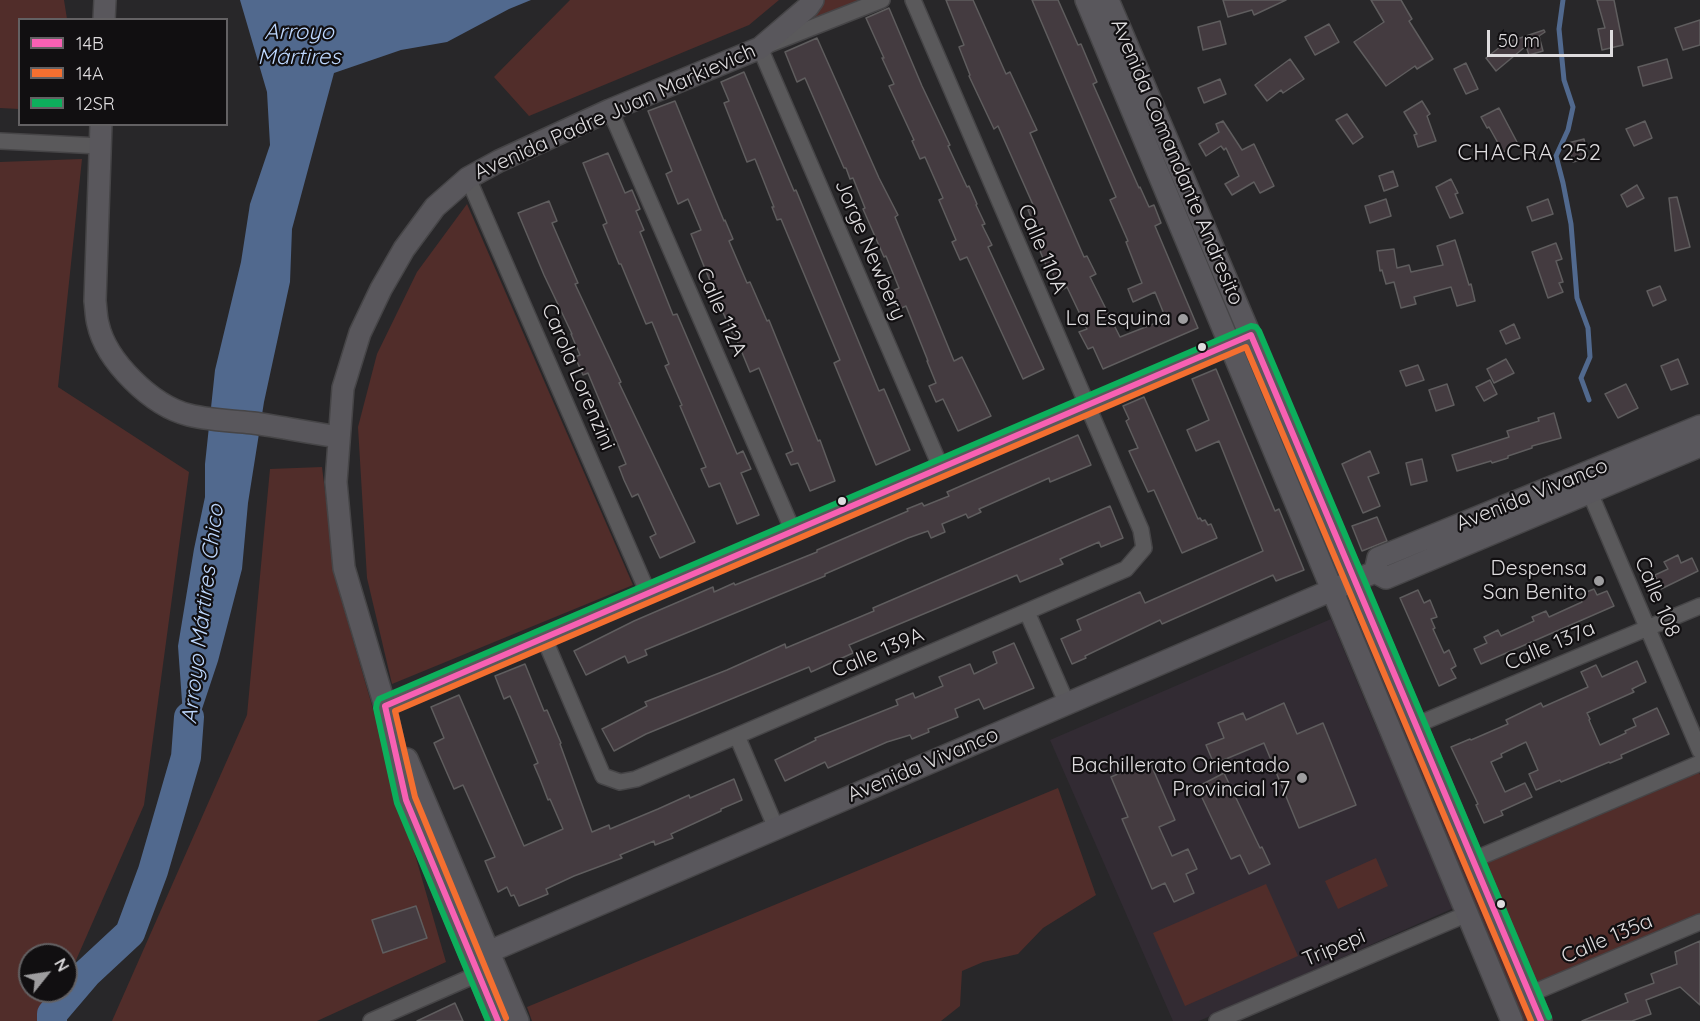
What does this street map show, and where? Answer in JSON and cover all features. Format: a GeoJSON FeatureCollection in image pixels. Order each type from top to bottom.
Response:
{"type":"FeatureCollection","features":[{"type":"Feature","properties":{"kind":"main road"},"geometry":{"type":"LineString","coordinates":[[104,18],[105,0]]}},
{"type":"Feature","properties":{"kind":"main road","name":"Avenida Padre Juan Markievich"},"geometry":{"type":"LineString","coordinates":[[480,961],[385,706],[344,568],[336,482],[339,437],[343,388],[360,333],[381,289],[404,249],[435,207],[468,178],[499,161],[610,110],[760,48],[808,7],[813,0]]}},
{"type":"Feature","properties":{"kind":"main road","name":"Avenida Comandante Andresito"},"geometry":{"type":"LineString","coordinates":[[1086,0],[1512,1021]]}},
{"type":"Feature","properties":{"kind":"main road","name":"Avenida Comandante Andresito"},"geometry":{"type":"LineString","coordinates":[[1108,0],[1541,1021]]}},
{"type":"Feature","properties":{"kind":"main road"},"geometry":{"type":"LineString","coordinates":[[100,126],[95,301],[98,325],[108,348],[124,371],[143,390],[188,415],[339,437]]}},
{"type":"Feature","properties":{"kind":"main road","name":"Avenida Vivanco"},"geometry":{"type":"LineString","coordinates":[[1375,572],[1378,558],[1700,426]]}},
{"type":"Feature","properties":{"kind":"main road","name":"Avenida Vivanco"},"geometry":{"type":"LineString","coordinates":[[1375,572],[1386,578],[1700,446]]}},
{"type":"Feature","properties":{"kind":"main road","name":"Avenida Vivanco"},"geometry":{"type":"LineString","coordinates":[[480,961],[776,828],[1375,572]]}},
{"type":"Feature","properties":{"kind":"main road"},"geometry":{"type":"LineString","coordinates":[[480,961],[498,1021]]}},
{"type":"Feature","properties":{"kind":"main road"},"geometry":{"type":"LineString","coordinates":[[480,961],[518,1021]]}},
{"type":"Feature","properties":{"kind":"street"},"geometry":{"type":"LineString","coordinates":[[760,48],[882,0]]}},
{"type":"Feature","properties":{"kind":"street","name":"Calle 110A"},"geometry":{"type":"LineString","coordinates":[[913,0],[1141,530],[1144,548]]}},
{"type":"Feature","properties":{"kind":"street","name":"Jorge Newbery"},"geometry":{"type":"LineString","coordinates":[[760,48],[941,468]]}},
{"type":"Feature","properties":{"kind":"street","name":"Calle 112A"},"geometry":{"type":"LineString","coordinates":[[610,110],[793,531]]}},
{"type":"Feature","properties":{"kind":"street"},"geometry":{"type":"LineString","coordinates":[[0,141],[100,146]]}},
{"type":"Feature","properties":{"kind":"street","name":"Carola Lorenzini"},"geometry":{"type":"LineString","coordinates":[[468,178],[648,593]]}},
{"type":"Feature","properties":{"kind":"street"},"geometry":{"type":"LineString","coordinates":[[385,706],[1251,335]]}},
{"type":"Feature","properties":{"kind":"street","name":"Calle 108"},"geometry":{"type":"LineString","coordinates":[[1590,493],[1700,751]]}},
{"type":"Feature","properties":{"kind":"street","name":"Calle 139A"},"geometry":{"type":"LineString","coordinates":[[544,638],[603,776],[620,782],[636,779],[1126,569],[1144,548]]}},
{"type":"Feature","properties":{"kind":"street","name":"Calle 137a"},"geometry":{"type":"LineString","coordinates":[[1416,725],[1700,606]]}},
{"type":"Feature","properties":{"kind":"street"},"geometry":{"type":"LineString","coordinates":[[1028,612],[1067,704]]}},
{"type":"Feature","properties":{"kind":"street"},"geometry":{"type":"LineString","coordinates":[[737,736],[776,828]]}},
{"type":"Feature","properties":{"kind":"street"},"geometry":{"type":"LineString","coordinates":[[1473,860],[1700,764]]}},
{"type":"Feature","properties":{"kind":"street","name":"Tripepi"},"geometry":{"type":"LineString","coordinates":[[1217,1021],[1467,914]]}},
{"type":"Feature","properties":{"kind":"street","name":"Calle 135a"},"geometry":{"type":"LineString","coordinates":[[1530,994],[1700,922]]}},
{"type":"Feature","properties":{"kind":"street","name":"Avenida Vivanco"},"geometry":{"type":"LineString","coordinates":[[371,1021],[480,961]]}},
{"type":"Feature","properties":{"kind":"shaded area"},"geometry":{"type":"Polygon","coordinates":[[[0,0],[64,0],[67,18],[18,18],[18,109],[0,108],[0,0]]]}},
{"type":"Feature","properties":{"kind":"shaded area"},"geometry":{"type":"Polygon","coordinates":[[[570,0],[779,0],[749,25],[529,116],[494,77],[570,0]]]}},
{"type":"Feature","properties":{"kind":"shaded area"},"geometry":{"type":"Polygon","coordinates":[[[822,0],[865,0],[792,30],[822,0]]]}},
{"type":"Feature","properties":{"kind":"shaded area"},"geometry":{"type":"Polygon","coordinates":[[[82,159],[58,387],[189,472],[144,805],[78,956],[78,943],[18,943],[18,1003],[58,1003],[50,1021],[0,1021],[0,162],[82,159]]]}},
{"type":"Feature","properties":{"kind":"shaded area"},"geometry":{"type":"Polygon","coordinates":[[[467,204],[633,585],[392,684],[367,578],[358,427],[377,354],[417,272],[467,204]]]}},
{"type":"Feature","properties":{"kind":"shaded area"},"geometry":{"type":"Polygon","coordinates":[[[322,467],[336,581],[446,962],[317,1021],[112,1021],[247,715],[270,469],[322,467]]]}},
{"type":"Feature","properties":{"kind":"shaded area"},"geometry":{"type":"Polygon","coordinates":[[[1331,619],[1456,907],[1199,1021],[1173,1021],[1050,740],[1331,619]]]}},
{"type":"Feature","properties":{"kind":"shaded area"},"geometry":{"type":"Polygon","coordinates":[[[1364,626],[1531,1021],[1521,1021],[1360,629],[1364,626]]]}},
{"type":"Feature","properties":{"kind":"shaded area"},"geometry":{"type":"Polygon","coordinates":[[[1698,769],[1700,775],[1700,917],[1535,989],[1482,862],[1698,769]]]}},
{"type":"Feature","properties":{"kind":"shaded area"},"geometry":{"type":"Polygon","coordinates":[[[1058,788],[1096,895],[1043,928],[1018,954],[983,962],[962,971],[960,1006],[941,1021],[532,1021],[527,1007],[1058,788]]]}},
{"type":"Feature","properties":{"kind":"shaded area"},"geometry":{"type":"Polygon","coordinates":[[[1376,858],[1388,886],[1338,909],[1325,881],[1376,858]]]}},
{"type":"Feature","properties":{"kind":"shaded area"},"geometry":{"type":"Polygon","coordinates":[[[1266,884],[1298,956],[1185,1006],[1153,933],[1266,884]]]}},
{"type":"Feature","properties":{"kind":"water","name":"Arroyo Mártires"},"geometry":{"type":"Polygon","coordinates":[[[240,0],[531,0],[447,42],[401,50],[334,73],[292,229],[290,282],[264,402],[248,503],[242,569],[218,661],[186,757],[178,646],[205,497],[205,464],[215,370],[241,262],[250,204],[270,145],[267,92],[240,0]]]}},
{"type":"Feature","properties":{"kind":"building"},"geometry":{"type":"Polygon","coordinates":[[[946,0],[973,0],[1006,74],[1010,72],[1037,130],[1030,133],[1084,257],[1087,256],[1096,274],[1090,277],[1120,337],[1166,319],[1155,292],[1133,302],[1128,289],[1142,283],[1126,242],[1128,241],[1110,200],[1116,197],[1032,0],[1058,0],[1078,45],[1081,44],[1097,82],[1093,84],[1139,188],[1149,207],[1154,205],[1161,223],[1155,226],[1198,328],[1103,369],[1093,347],[1088,349],[1079,332],[1087,329],[1067,287],[1060,291],[1051,269],[1048,270],[1040,251],[1045,248],[1028,210],[1034,207],[998,126],[994,129],[969,76],[959,47],[964,45],[946,0]]]}},
{"type":"Feature","properties":{"kind":"building"},"geometry":{"type":"Polygon","coordinates":[[[1223,0],[1286,0],[1254,15],[1252,10],[1228,17],[1223,0]]]}},
{"type":"Feature","properties":{"kind":"building"},"geometry":{"type":"Polygon","coordinates":[[[1371,0],[1401,0],[1412,19],[1409,21],[1433,59],[1417,69],[1415,66],[1386,86],[1354,42],[1384,22],[1371,0]]]}},
{"type":"Feature","properties":{"kind":"building"},"geometry":{"type":"Polygon","coordinates":[[[1597,0],[1614,0],[1623,45],[1602,50],[1598,29],[1605,28],[1597,0]]]}},
{"type":"Feature","properties":{"kind":"building"},"geometry":{"type":"Polygon","coordinates":[[[889,8],[950,145],[948,146],[977,204],[985,224],[982,225],[992,245],[988,247],[1044,369],[1023,379],[967,257],[960,260],[952,242],[956,240],[939,200],[943,198],[925,157],[920,159],[912,141],[914,140],[889,86],[894,84],[866,18],[889,8]]]}},
{"type":"Feature","properties":{"kind":"building"},"geometry":{"type":"Polygon","coordinates":[[[1700,20],[1700,45],[1683,50],[1675,28],[1700,20]]]}},
{"type":"Feature","properties":{"kind":"building"},"geometry":{"type":"Polygon","coordinates":[[[1220,21],[1226,44],[1203,50],[1198,27],[1220,21]]]}},
{"type":"Feature","properties":{"kind":"building"},"geometry":{"type":"Polygon","coordinates":[[[1329,24],[1339,42],[1315,55],[1305,37],[1329,24]]]}},
{"type":"Feature","properties":{"kind":"building"},"geometry":{"type":"Polygon","coordinates":[[[1544,30],[1545,32],[1539,36],[1543,51],[1529,55],[1526,46],[1496,71],[1486,58],[1505,43],[1544,30]]]}},
{"type":"Feature","properties":{"kind":"building"},"geometry":{"type":"Polygon","coordinates":[[[817,38],[879,178],[898,215],[895,217],[954,361],[962,357],[991,416],[958,431],[943,399],[936,402],[929,386],[936,383],[906,306],[897,310],[890,292],[899,288],[863,209],[865,208],[853,178],[850,179],[844,168],[805,78],[797,82],[785,52],[817,38]]]}},
{"type":"Feature","properties":{"kind":"building"},"geometry":{"type":"Polygon","coordinates":[[[1290,59],[1304,79],[1283,93],[1281,90],[1267,101],[1255,85],[1290,59]]]}},
{"type":"Feature","properties":{"kind":"building"},"geometry":{"type":"Polygon","coordinates":[[[1667,59],[1672,78],[1643,86],[1638,67],[1667,59]]]}},
{"type":"Feature","properties":{"kind":"building"},"geometry":{"type":"Polygon","coordinates":[[[1466,63],[1478,89],[1466,94],[1454,69],[1466,63]]]}},
{"type":"Feature","properties":{"kind":"building"},"geometry":{"type":"Polygon","coordinates":[[[744,72],[794,191],[796,190],[879,391],[884,389],[910,450],[876,465],[834,363],[840,360],[781,219],[777,220],[755,159],[747,162],[724,103],[729,101],[721,82],[744,72]]]}},
{"type":"Feature","properties":{"kind":"building"},"geometry":{"type":"Polygon","coordinates":[[[1220,79],[1226,94],[1204,103],[1198,88],[1220,79]]]}},
{"type":"Feature","properties":{"kind":"building"},"geometry":{"type":"Polygon","coordinates":[[[675,101],[733,239],[729,241],[747,283],[750,282],[767,321],[769,320],[835,481],[810,491],[798,463],[791,465],[786,454],[793,451],[759,368],[750,372],[718,301],[691,234],[701,230],[688,199],[678,204],[666,174],[672,171],[648,111],[675,101]]]}},
{"type":"Feature","properties":{"kind":"building"},"geometry":{"type":"Polygon","coordinates":[[[1422,101],[1430,114],[1427,116],[1436,141],[1418,147],[1414,135],[1417,134],[1404,112],[1422,101]]]}},
{"type":"Feature","properties":{"kind":"building"},"geometry":{"type":"Polygon","coordinates":[[[1499,108],[1518,144],[1503,152],[1481,117],[1499,108]]]}},
{"type":"Feature","properties":{"kind":"building"},"geometry":{"type":"Polygon","coordinates":[[[1347,114],[1363,137],[1353,144],[1336,120],[1347,114]]]}},
{"type":"Feature","properties":{"kind":"building"},"geometry":{"type":"Polygon","coordinates":[[[1223,121],[1242,150],[1254,144],[1274,186],[1260,193],[1254,182],[1232,195],[1225,184],[1239,176],[1226,148],[1224,150],[1221,146],[1206,156],[1199,144],[1219,132],[1216,124],[1223,121]]]}},
{"type":"Feature","properties":{"kind":"building"},"geometry":{"type":"Polygon","coordinates":[[[1645,121],[1652,138],[1634,146],[1626,129],[1645,121]]]}},
{"type":"Feature","properties":{"kind":"building"},"geometry":{"type":"Polygon","coordinates":[[[1584,139],[1588,158],[1573,162],[1568,143],[1584,139]]]}},
{"type":"Feature","properties":{"kind":"building"},"geometry":{"type":"Polygon","coordinates":[[[608,153],[625,193],[632,190],[640,209],[636,211],[644,230],[640,232],[673,315],[677,314],[737,454],[743,451],[751,469],[741,473],[759,515],[737,524],[720,483],[709,487],[701,469],[706,467],[665,366],[669,364],[652,322],[646,324],[603,225],[607,223],[583,163],[608,153]]]}},
{"type":"Feature","properties":{"kind":"building"},"geometry":{"type":"Polygon","coordinates":[[[1393,171],[1398,186],[1384,191],[1379,176],[1393,171]]]}},
{"type":"Feature","properties":{"kind":"building"},"geometry":{"type":"Polygon","coordinates":[[[1451,179],[1458,193],[1455,194],[1463,213],[1450,218],[1436,187],[1451,179]]]}},
{"type":"Feature","properties":{"kind":"building"},"geometry":{"type":"Polygon","coordinates":[[[1637,185],[1644,198],[1627,207],[1621,195],[1637,185]]]}},
{"type":"Feature","properties":{"kind":"building"},"geometry":{"type":"Polygon","coordinates":[[[1677,197],[1690,247],[1675,251],[1669,198],[1677,197]]]}},
{"type":"Feature","properties":{"kind":"building"},"geometry":{"type":"Polygon","coordinates":[[[1386,199],[1391,216],[1370,223],[1365,206],[1386,199]]]}},
{"type":"Feature","properties":{"kind":"building"},"geometry":{"type":"Polygon","coordinates":[[[1548,199],[1553,214],[1532,221],[1527,207],[1548,199]]]}},
{"type":"Feature","properties":{"kind":"building"},"geometry":{"type":"Polygon","coordinates":[[[549,201],[557,221],[552,223],[578,283],[575,284],[621,382],[619,383],[695,542],[660,558],[650,537],[656,534],[638,494],[632,497],[624,480],[619,467],[626,464],[588,373],[583,375],[575,357],[580,355],[572,334],[518,213],[549,201]]]}},
{"type":"Feature","properties":{"kind":"building"},"geometry":{"type":"Polygon","coordinates":[[[1455,240],[1475,301],[1457,306],[1451,287],[1414,297],[1416,304],[1401,308],[1394,282],[1386,284],[1382,270],[1380,271],[1377,251],[1394,249],[1397,268],[1409,265],[1411,272],[1443,265],[1437,246],[1455,240]]]}},
{"type":"Feature","properties":{"kind":"building"},"geometry":{"type":"Polygon","coordinates":[[[1556,243],[1562,259],[1556,261],[1563,282],[1559,283],[1563,292],[1548,298],[1532,252],[1556,243]]]}},
{"type":"Feature","properties":{"kind":"building"},"geometry":{"type":"Polygon","coordinates":[[[1660,286],[1666,300],[1653,306],[1647,291],[1660,286]]]}},
{"type":"Feature","properties":{"kind":"building"},"geometry":{"type":"Polygon","coordinates":[[[1514,324],[1520,338],[1506,344],[1500,331],[1514,324]]]}},
{"type":"Feature","properties":{"kind":"building"},"geometry":{"type":"Polygon","coordinates":[[[1506,359],[1514,373],[1494,383],[1487,369],[1506,359]]]}},
{"type":"Feature","properties":{"kind":"building"},"geometry":{"type":"Polygon","coordinates":[[[1678,359],[1688,384],[1671,390],[1661,366],[1678,359]]]}},
{"type":"Feature","properties":{"kind":"building"},"geometry":{"type":"Polygon","coordinates":[[[1418,365],[1424,380],[1406,386],[1400,371],[1418,365]]]}},
{"type":"Feature","properties":{"kind":"building"},"geometry":{"type":"Polygon","coordinates":[[[1216,369],[1275,511],[1279,509],[1304,570],[1276,581],[1273,575],[1162,624],[1160,620],[1072,664],[1061,639],[1081,630],[1077,620],[1140,592],[1145,603],[1263,551],[1219,441],[1196,451],[1187,430],[1209,420],[1192,379],[1216,369]]]}},
{"type":"Feature","properties":{"kind":"building"},"geometry":{"type":"Polygon","coordinates":[[[1490,380],[1497,394],[1484,401],[1476,387],[1490,380]]]}},
{"type":"Feature","properties":{"kind":"building"},"geometry":{"type":"Polygon","coordinates":[[[1447,384],[1454,405],[1436,411],[1429,390],[1447,384]]]}},
{"type":"Feature","properties":{"kind":"building"},"geometry":{"type":"Polygon","coordinates":[[[1626,384],[1638,408],[1618,418],[1605,394],[1626,384]]]}},
{"type":"Feature","properties":{"kind":"building"},"geometry":{"type":"Polygon","coordinates":[[[1144,397],[1198,519],[1205,520],[1208,525],[1211,524],[1217,538],[1182,553],[1154,490],[1148,492],[1129,451],[1138,448],[1126,421],[1129,419],[1123,406],[1144,397]]]}},
{"type":"Feature","properties":{"kind":"building"},"geometry":{"type":"Polygon","coordinates":[[[1554,413],[1561,438],[1532,446],[1508,458],[1457,471],[1452,455],[1509,437],[1507,431],[1539,421],[1538,418],[1554,413]]]}},
{"type":"Feature","properties":{"kind":"building"},"geometry":{"type":"Polygon","coordinates":[[[1078,435],[1091,465],[1050,482],[1049,478],[979,509],[981,512],[968,518],[966,514],[942,524],[945,532],[931,538],[928,531],[908,538],[825,574],[825,576],[645,650],[647,655],[628,663],[625,656],[586,675],[574,651],[634,621],[713,587],[714,592],[734,583],[735,585],[817,552],[817,550],[908,511],[907,509],[922,503],[924,506],[949,496],[947,492],[1078,435]]]}},
{"type":"Feature","properties":{"kind":"building"},"geometry":{"type":"Polygon","coordinates":[[[1370,451],[1379,473],[1368,477],[1380,506],[1363,513],[1342,464],[1370,451]]]}},
{"type":"Feature","properties":{"kind":"building"},"geometry":{"type":"Polygon","coordinates":[[[1422,459],[1427,481],[1411,485],[1406,463],[1422,459]]]}},
{"type":"Feature","properties":{"kind":"building"},"geometry":{"type":"Polygon","coordinates":[[[1110,506],[1123,538],[1101,547],[1099,542],[1060,559],[1063,564],[1020,582],[1017,575],[849,645],[853,653],[811,672],[809,667],[646,734],[614,751],[602,729],[647,706],[645,702],[727,670],[785,644],[786,648],[874,611],[873,608],[1110,506]]]}},
{"type":"Feature","properties":{"kind":"building"},"geometry":{"type":"Polygon","coordinates":[[[1377,517],[1387,541],[1362,551],[1352,526],[1377,517]]]}},
{"type":"Feature","properties":{"kind":"building"},"geometry":{"type":"Polygon","coordinates":[[[1678,555],[1681,563],[1692,558],[1698,571],[1661,589],[1655,575],[1668,569],[1664,562],[1678,555]]]}},
{"type":"Feature","properties":{"kind":"building"},"geometry":{"type":"Polygon","coordinates":[[[1594,589],[1597,595],[1607,591],[1614,606],[1481,664],[1474,649],[1487,643],[1484,637],[1498,630],[1501,636],[1534,621],[1532,617],[1546,611],[1549,617],[1582,602],[1579,595],[1594,589]]]}},
{"type":"Feature","properties":{"kind":"building"},"geometry":{"type":"Polygon","coordinates":[[[1418,590],[1424,603],[1430,600],[1437,617],[1431,619],[1435,628],[1433,629],[1444,653],[1449,650],[1456,666],[1451,669],[1456,678],[1439,686],[1400,598],[1418,590]]]}},
{"type":"Feature","properties":{"kind":"building"},"geometry":{"type":"Polygon","coordinates":[[[1014,643],[1034,688],[984,709],[979,699],[955,709],[958,717],[928,729],[929,732],[912,739],[910,735],[887,742],[828,768],[825,762],[785,781],[775,760],[816,740],[815,738],[898,705],[896,700],[913,693],[915,698],[943,686],[939,677],[970,664],[974,674],[997,663],[993,652],[1014,643]]]}},
{"type":"Feature","properties":{"kind":"building"},"geometry":{"type":"Polygon","coordinates":[[[1637,661],[1646,682],[1632,689],[1634,692],[1587,713],[1589,720],[1600,745],[1626,733],[1625,731],[1636,726],[1633,719],[1657,708],[1669,734],[1621,755],[1622,758],[1536,790],[1529,774],[1538,770],[1526,742],[1501,754],[1502,757],[1491,762],[1505,792],[1525,783],[1532,797],[1501,811],[1503,815],[1484,823],[1476,805],[1478,804],[1451,747],[1508,724],[1506,720],[1541,703],[1543,707],[1588,687],[1581,672],[1596,665],[1602,677],[1637,661]]]}},
{"type":"Feature","properties":{"kind":"building"},"geometry":{"type":"Polygon","coordinates":[[[525,664],[544,711],[547,710],[561,743],[592,832],[609,825],[610,829],[689,795],[690,798],[734,779],[742,800],[671,834],[673,838],[655,845],[654,841],[620,855],[622,858],[546,889],[548,894],[519,906],[507,887],[498,892],[485,861],[495,857],[463,785],[454,789],[434,743],[444,738],[431,707],[459,695],[524,846],[563,829],[534,765],[538,763],[510,696],[504,699],[495,676],[525,664]]]}},
{"type":"Feature","properties":{"kind":"building"},"geometry":{"type":"Polygon","coordinates":[[[1284,703],[1297,734],[1323,723],[1356,805],[1299,828],[1264,743],[1214,764],[1206,745],[1224,738],[1218,723],[1243,713],[1246,720],[1284,703]]]}},
{"type":"Feature","properties":{"kind":"building"},"geometry":{"type":"Polygon","coordinates":[[[1149,760],[1175,820],[1159,827],[1172,856],[1188,849],[1197,869],[1186,874],[1194,893],[1174,902],[1165,883],[1152,889],[1122,819],[1128,817],[1111,777],[1149,760]]]}},
{"type":"Feature","properties":{"kind":"building"},"geometry":{"type":"Polygon","coordinates":[[[1224,773],[1270,864],[1249,874],[1240,855],[1231,859],[1197,787],[1224,773]]]}},
{"type":"Feature","properties":{"kind":"building"},"geometry":{"type":"Polygon","coordinates":[[[416,906],[427,938],[383,953],[372,920],[416,906]]]}},
{"type":"Feature","properties":{"kind":"building"},"geometry":{"type":"Polygon","coordinates":[[[1700,941],[1700,1005],[1680,987],[1646,1000],[1651,1014],[1632,1021],[1582,1021],[1628,1002],[1625,994],[1654,983],[1651,974],[1677,964],[1675,952],[1700,941]]]}},
{"type":"Feature","properties":{"kind":"building"},"geometry":{"type":"Polygon","coordinates":[[[455,1003],[463,1021],[417,1021],[455,1003]]]}},
{"type":"Feature","properties":{"kind":"waterway"},"geometry":{"type":"LineString","coordinates":[[1563,0],[1559,29],[1564,80],[1573,107],[1568,130],[1556,156],[1571,224],[1577,298],[1588,328],[1590,357],[1581,378],[1589,400]]}},
{"type":"Feature","properties":{"kind":"waterway","name":"Arroyo Mártires Chico"},"geometry":{"type":"LineString","coordinates":[[52,1021],[52,1014],[87,973],[130,933],[153,871],[186,757],[189,717]]}},
{"type":"Feature","properties":{"kind":"transit line","name":"12SR"},"geometry":{"type":"LineString","coordinates":[[488,1021],[397,803],[376,708],[379,699],[1251,326],[1256,327],[1259,331],[1549,1017]]}},
{"type":"Feature","properties":{"kind":"transit line","name":"14B"},"geometry":{"type":"LineString","coordinates":[[498,1021],[406,800],[385,706],[1251,335],[1541,1021]]}},
{"type":"Feature","properties":{"kind":"transit line","name":"14A"},"geometry":{"type":"LineString","coordinates":[[506,1018],[415,797],[395,711],[1246,347],[1531,1021]]}},
{"type":"Feature","properties":{"kind":"place","name":"La Esquina"},"geometry":{"type":"Point","coordinates":[1183,319]}},
{"type":"Feature","properties":{"kind":"place","name":"Despensa San Benito"},"geometry":{"type":"Point","coordinates":[1599,581]}},
{"type":"Feature","properties":{"kind":"place","name":"Bachillerato Orientado Provincial 17"},"geometry":{"type":"Point","coordinates":[1302,778]}},
{"type":"Feature","properties":{"kind":"district","name":"CHACRA 252"},"geometry":{"type":"Point","coordinates":[1530,153]}}]}
